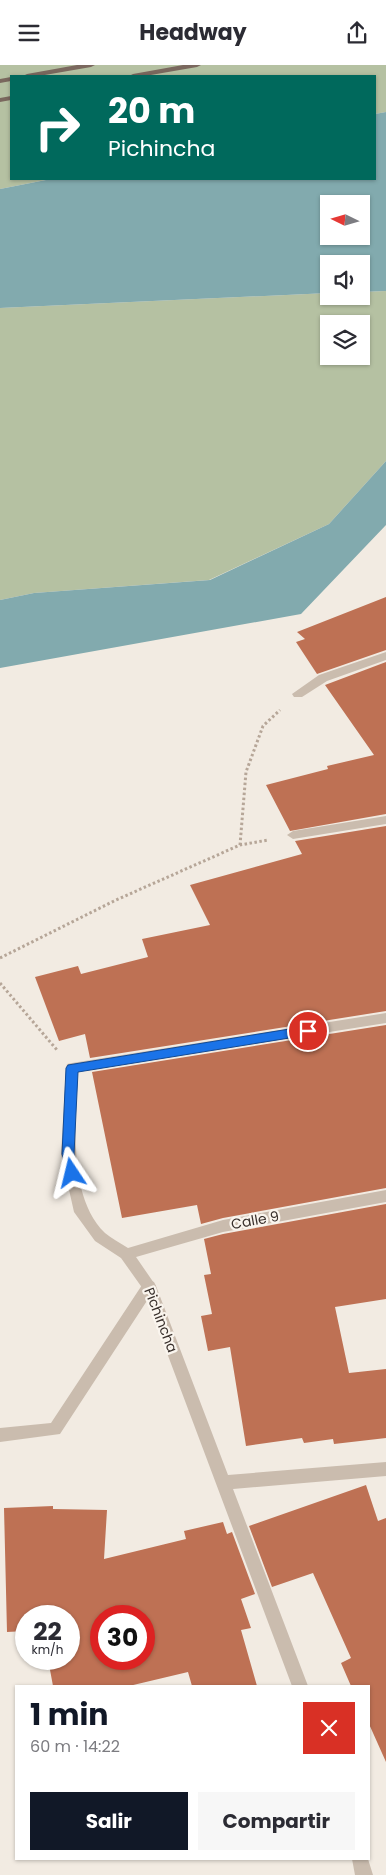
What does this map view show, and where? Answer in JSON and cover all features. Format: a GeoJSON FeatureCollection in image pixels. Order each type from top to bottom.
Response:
{"type":"FeatureCollection","features":[{"type":"Feature","properties":{"kind":"main road"},"geometry":{"type":"LineString","coordinates":[[33,75],[91,65]]}},
{"type":"Feature","properties":{"kind":"main road"},"geometry":{"type":"LineString","coordinates":[[139,75],[197,65]]}},
{"type":"Feature","properties":{"kind":"street"},"geometry":{"type":"LineString","coordinates":[[298,694],[323,678],[386,656]]}},
{"type":"Feature","properties":{"kind":"street"},"geometry":{"type":"LineString","coordinates":[[293,835],[386,820]]}},
{"type":"Feature","properties":{"kind":"street"},"geometry":{"type":"LineString","coordinates":[[72,1068],[386,1018]]}},
{"type":"Feature","properties":{"kind":"street","name":"Pichincha"},"geometry":{"type":"LineString","coordinates":[[72,1068],[68,1154],[81,1212],[100,1237],[126,1254],[149,1287],[300,1685]]}},
{"type":"Feature","properties":{"kind":"street","name":"Calle 9"},"geometry":{"type":"LineString","coordinates":[[126,1254],[223,1225],[386,1196]]}},
{"type":"Feature","properties":{"kind":"street"},"geometry":{"type":"LineString","coordinates":[[0,1435],[55,1429],[149,1287]]}},
{"type":"Feature","properties":{"kind":"street"},"geometry":{"type":"LineString","coordinates":[[222,1483],[386,1469]]}},
{"type":"Feature","properties":{"kind":"street"},"geometry":{"type":"LineString","coordinates":[[360,1860],[364,1875]]}},
{"type":"Feature","properties":{"kind":"path"},"geometry":{"type":"LineString","coordinates":[[240,845],[246,773],[262,726],[298,694]]}},
{"type":"Feature","properties":{"kind":"path"},"geometry":{"type":"LineString","coordinates":[[0,958],[116,900],[240,845],[293,835]]}},
{"type":"Feature","properties":{"kind":"path"},"geometry":{"type":"LineString","coordinates":[[0,983],[72,1068]]}},
{"type":"Feature","properties":{"kind":"green space"},"geometry":{"type":"Polygon","coordinates":[[[0,65],[386,65],[386,112],[376,114],[376,75],[10,75],[10,180],[46,180],[0,189],[0,65]]]}},
{"type":"Feature","properties":{"kind":"green space"},"geometry":{"type":"Polygon","coordinates":[[[386,291],[386,461],[329,524],[209,580],[34,593],[0,600],[0,308],[320,293],[320,305],[370,305],[370,292],[386,291]]]}},
{"type":"Feature","properties":{"kind":"water"},"geometry":{"type":"Polygon","coordinates":[[[386,112],[386,291],[370,292],[370,255],[320,255],[320,293],[0,308],[0,189],[46,180],[376,180],[376,114],[386,112]]]}},
{"type":"Feature","properties":{"kind":"water"},"geometry":{"type":"Polygon","coordinates":[[[386,461],[386,525],[301,614],[0,668],[0,600],[34,593],[210,580],[329,524],[386,461]]]}},
{"type":"Feature","properties":{"kind":"building"},"geometry":{"type":"Polygon","coordinates":[[[386,597],[386,650],[317,674],[296,642],[305,639],[297,632],[386,597]]]}},
{"type":"Feature","properties":{"kind":"building"},"geometry":{"type":"Polygon","coordinates":[[[386,662],[386,814],[290,831],[266,785],[328,769],[327,766],[374,755],[325,685],[386,662]]]}},
{"type":"Feature","properties":{"kind":"building"},"geometry":{"type":"Polygon","coordinates":[[[386,826],[386,1011],[90,1058],[85,1034],[59,1041],[35,977],[78,966],[81,974],[148,957],[142,939],[210,925],[190,885],[302,854],[295,841],[386,826]]]}},
{"type":"Feature","properties":{"kind":"building"},"geometry":{"type":"Polygon","coordinates":[[[386,1025],[386,1188],[223,1218],[201,1224],[197,1205],[122,1218],[92,1072],[386,1025]]]}},
{"type":"Feature","properties":{"kind":"building"},"geometry":{"type":"Polygon","coordinates":[[[386,1204],[386,1299],[335,1307],[349,1373],[386,1369],[386,1438],[334,1444],[333,1439],[304,1443],[302,1438],[246,1446],[230,1347],[208,1351],[201,1316],[212,1314],[204,1275],[211,1274],[204,1239],[386,1204]]]}},
{"type":"Feature","properties":{"kind":"building"},"geometry":{"type":"Polygon","coordinates":[[[366,1485],[378,1521],[386,1518],[386,1762],[370,1726],[370,1685],[351,1685],[341,1663],[351,1658],[313,1573],[272,1587],[249,1526],[366,1485]]]}},
{"type":"Feature","properties":{"kind":"building"},"geometry":{"type":"Polygon","coordinates":[[[53,1506],[53,1509],[107,1510],[104,1559],[186,1539],[184,1531],[223,1522],[227,1534],[232,1532],[255,1594],[241,1599],[251,1628],[241,1630],[257,1685],[192,1685],[188,1672],[133,1685],[53,1685],[50,1670],[80,1670],[80,1605],[15,1605],[15,1632],[7,1632],[4,1508],[53,1506]]]}},
{"type":"Feature","properties":{"kind":"route"},"geometry":{"type":"LineString","coordinates":[[72,1173],[68,1154],[72,1068],[308,1031]]}}]}
